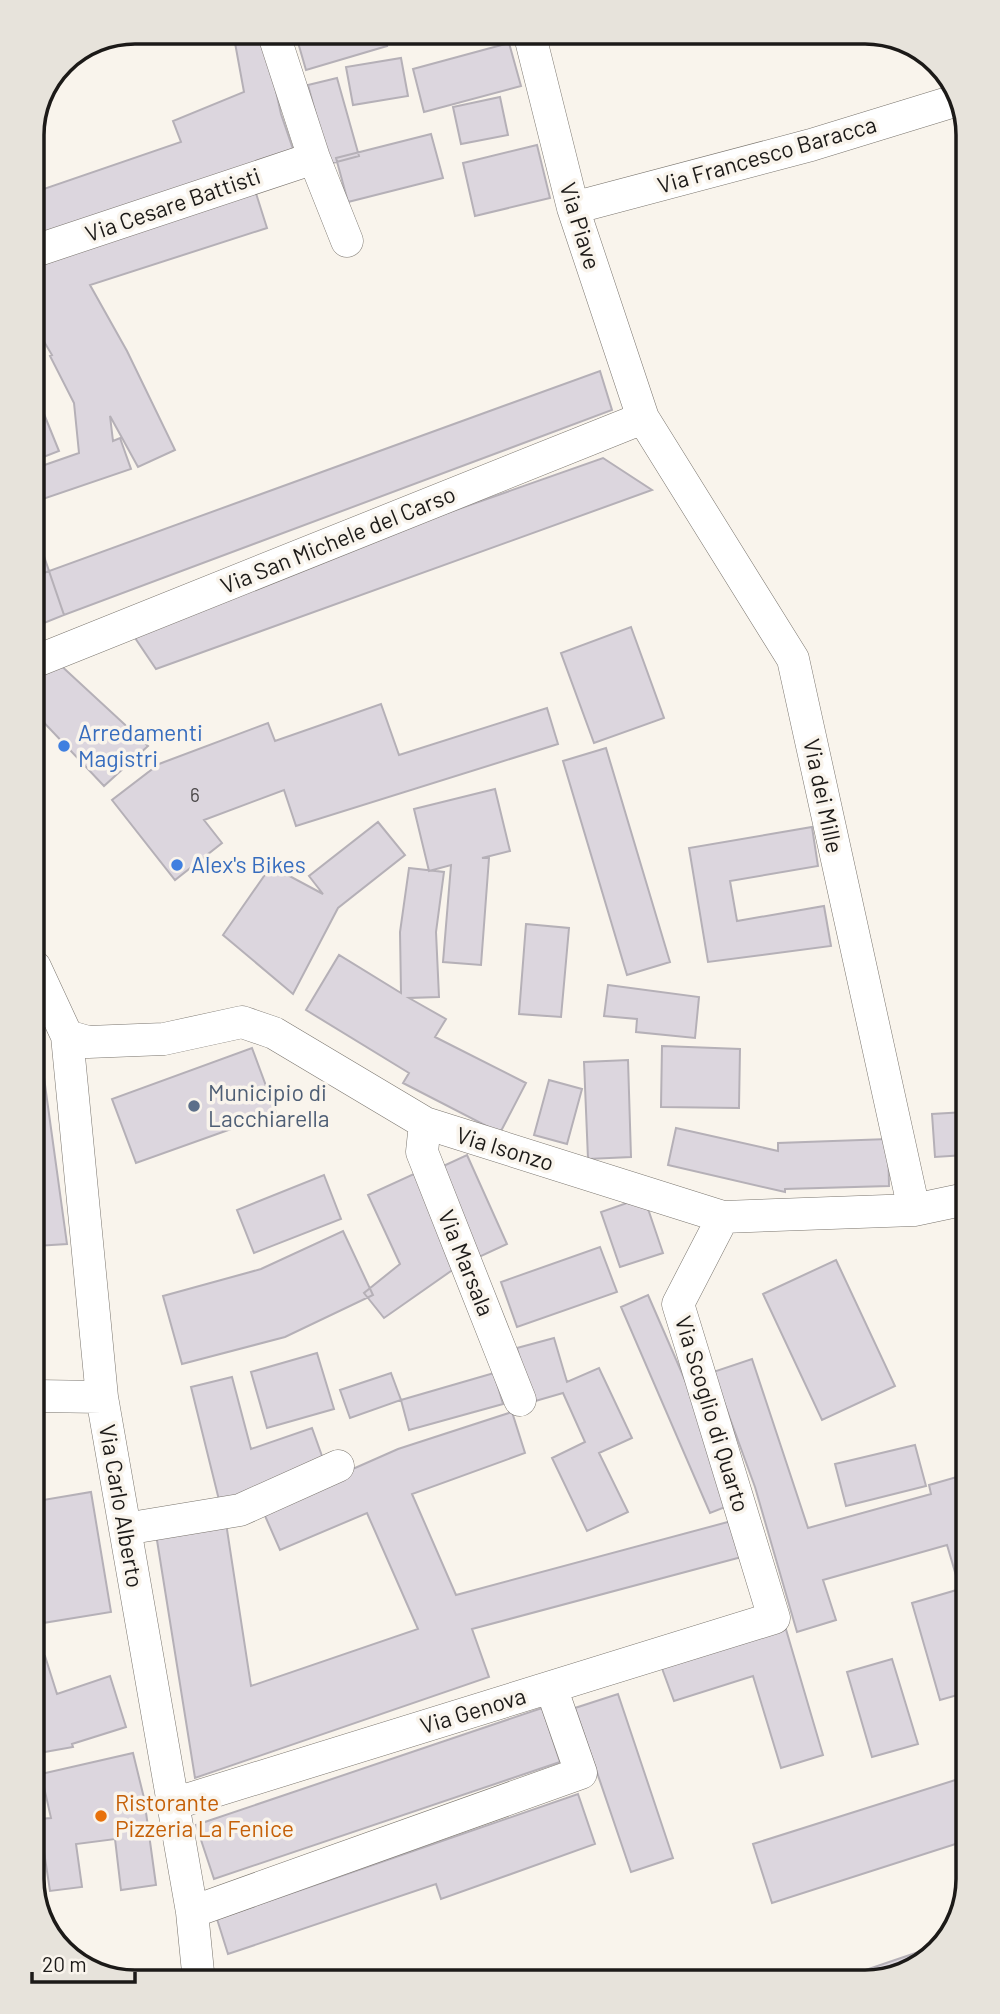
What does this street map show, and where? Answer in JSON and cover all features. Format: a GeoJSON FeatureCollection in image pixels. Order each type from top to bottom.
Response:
{"type":"FeatureCollection","features":[{"type":"Feature","properties":{"kind":"street"},"geometry":{"type":"LineString","coordinates":[[277,44],[314,158],[347,241]]}},
{"type":"Feature","properties":{"kind":"street","name":"Via Piave"},"geometry":{"type":"LineString","coordinates":[[532,44],[573,208],[643,418]]}},
{"type":"Feature","properties":{"kind":"street","name":"Via Francesco Baracca"},"geometry":{"type":"LineString","coordinates":[[573,208],[811,145],[950,102]]}},
{"type":"Feature","properties":{"kind":"street","name":"Via Cesare Battisti"},"geometry":{"type":"LineString","coordinates":[[44,248],[314,158]]}},
{"type":"Feature","properties":{"kind":"street","name":"Via San Michele del Carso"},"geometry":{"type":"LineString","coordinates":[[44,658],[643,418]]}},
{"type":"Feature","properties":{"kind":"street","name":"Via dei Mille"},"geometry":{"type":"LineString","coordinates":[[643,418],[793,659],[914,1210]]}},
{"type":"Feature","properties":{"kind":"street","name":"Via Carlo Alberto"},"geometry":{"type":"LineString","coordinates":[[44,987],[66,1036],[102,1397],[192,1912],[196,1970]]}},
{"type":"Feature","properties":{"kind":"street","name":"Via Isonzo"},"geometry":{"type":"LineString","coordinates":[[66,1036],[88,1042],[164,1039],[242,1022],[274,1033],[425,1124],[723,1217],[914,1210],[956,1201]]}},
{"type":"Feature","properties":{"kind":"street","name":"Via Marsala"},"geometry":{"type":"LineString","coordinates":[[425,1124],[422,1153],[520,1401]]}},
{"type":"Feature","properties":{"kind":"street","name":"Via Scoglio di Quarto"},"geometry":{"type":"LineString","coordinates":[[723,1217],[678,1304],[774,1618]]}},
{"type":"Feature","properties":{"kind":"street"},"geometry":{"type":"LineString","coordinates":[[44,1396],[102,1397]]}},
{"type":"Feature","properties":{"kind":"street"},"geometry":{"type":"LineString","coordinates":[[125,1529],[240,1510],[338,1466]]}},
{"type":"Feature","properties":{"kind":"street","name":"Via Genova"},"geometry":{"type":"LineString","coordinates":[[173,1804],[774,1618]]}},
{"type":"Feature","properties":{"kind":"street"},"geometry":{"type":"LineString","coordinates":[[192,1912],[581,1773],[551,1687]]}},
{"type":"Feature","properties":{"kind":"building"},"geometry":{"type":"Polygon","coordinates":[[[235,44],[266,44],[281,114],[295,155],[44,235],[44,189],[181,142],[173,121],[244,92],[235,44]]]}},
{"type":"Feature","properties":{"kind":"building"},"geometry":{"type":"Polygon","coordinates":[[[298,44],[387,46],[306,70],[298,44]]]}},
{"type":"Feature","properties":{"kind":"building"},"geometry":{"type":"Polygon","coordinates":[[[509,44],[521,86],[424,112],[413,69],[509,44]]]}},
{"type":"Feature","properties":{"kind":"building"},"geometry":{"type":"Polygon","coordinates":[[[401,58],[408,96],[353,105],[346,67],[401,58]]]}},
{"type":"Feature","properties":{"kind":"building"},"geometry":{"type":"Polygon","coordinates":[[[337,78],[359,156],[329,164],[308,85],[337,78]]]}},
{"type":"Feature","properties":{"kind":"building"},"geometry":{"type":"Polygon","coordinates":[[[500,97],[508,135],[461,144],[453,107],[500,97]]]}},
{"type":"Feature","properties":{"kind":"building"},"geometry":{"type":"Polygon","coordinates":[[[431,134],[443,178],[348,202],[336,158],[431,134]]]}},
{"type":"Feature","properties":{"kind":"building"},"geometry":{"type":"Polygon","coordinates":[[[537,145],[550,198],[475,216],[463,163],[537,145]]]}},
{"type":"Feature","properties":{"kind":"building"},"geometry":{"type":"Polygon","coordinates":[[[254,187],[267,228],[90,285],[127,351],[175,450],[138,467],[110,416],[113,441],[120,438],[131,469],[44,499],[44,465],[79,453],[74,403],[44,342],[44,253],[254,187]]]}},
{"type":"Feature","properties":{"kind":"building"},"geometry":{"type":"Polygon","coordinates":[[[600,371],[612,410],[64,615],[49,571],[600,371]]]}},
{"type":"Feature","properties":{"kind":"building"},"geometry":{"type":"Polygon","coordinates":[[[44,414],[59,451],[44,457],[44,414]]]}},
{"type":"Feature","properties":{"kind":"building"},"geometry":{"type":"Polygon","coordinates":[[[603,458],[652,490],[156,669],[127,626],[603,458]]]}},
{"type":"Feature","properties":{"kind":"building"},"geometry":{"type":"Polygon","coordinates":[[[44,556],[49,571],[44,573],[44,556]]]}},
{"type":"Feature","properties":{"kind":"building"},"geometry":{"type":"Polygon","coordinates":[[[49,571],[64,615],[44,623],[44,573],[49,571]]]}},
{"type":"Feature","properties":{"kind":"building"},"geometry":{"type":"Polygon","coordinates":[[[631,627],[664,718],[594,743],[561,653],[631,627]]]}},
{"type":"Feature","properties":{"kind":"building"},"geometry":{"type":"Polygon","coordinates":[[[56,661],[148,746],[104,786],[44,723],[44,666],[56,661]]]}},
{"type":"Feature","properties":{"kind":"building"},"geometry":{"type":"Polygon","coordinates":[[[381,704],[399,755],[547,708],[558,744],[296,826],[284,790],[204,820],[222,843],[175,880],[112,800],[159,764],[268,723],[275,741],[381,704]]]}},
{"type":"Feature","properties":{"kind":"building"},"geometry":{"type":"Polygon","coordinates":[[[606,748],[670,962],[627,975],[563,761],[606,748]]]}},
{"type":"Feature","properties":{"kind":"building"},"geometry":{"type":"Polygon","coordinates":[[[495,789],[510,851],[482,858],[489,858],[481,965],[443,962],[451,865],[429,871],[414,809],[495,789]]]}},
{"type":"Feature","properties":{"kind":"building"},"geometry":{"type":"Polygon","coordinates":[[[378,822],[405,855],[338,908],[293,994],[223,935],[271,866],[323,894],[309,876],[378,822]]]}},
{"type":"Feature","properties":{"kind":"building"},"geometry":{"type":"Polygon","coordinates":[[[812,827],[818,866],[730,881],[737,921],[824,906],[831,946],[708,962],[689,848],[812,827]]]}},
{"type":"Feature","properties":{"kind":"building"},"geometry":{"type":"Polygon","coordinates":[[[409,868],[444,872],[436,932],[439,997],[409,998],[446,1019],[435,1037],[526,1083],[500,1133],[403,1083],[409,1073],[306,1010],[339,955],[401,993],[400,932],[409,868]]]}},
{"type":"Feature","properties":{"kind":"building"},"geometry":{"type":"Polygon","coordinates":[[[526,924],[569,928],[561,1017],[519,1014],[526,924]]]}},
{"type":"Feature","properties":{"kind":"building"},"geometry":{"type":"Polygon","coordinates":[[[608,985],[699,997],[695,1038],[636,1032],[637,1019],[604,1016],[608,985]]]}},
{"type":"Feature","properties":{"kind":"building"},"geometry":{"type":"Polygon","coordinates":[[[662,1046],[740,1049],[739,1108],[661,1107],[662,1046]]]}},
{"type":"Feature","properties":{"kind":"building","name":"Municipio di Lacchiarella"},"geometry":{"type":"Polygon","coordinates":[[[252,1048],[276,1113],[136,1163],[112,1099],[252,1048]]]}},
{"type":"Feature","properties":{"kind":"building"},"geometry":{"type":"Polygon","coordinates":[[[628,1060],[631,1157],[588,1159],[584,1062],[628,1060]]]}},
{"type":"Feature","properties":{"kind":"building"},"geometry":{"type":"Polygon","coordinates":[[[44,1078],[67,1244],[44,1245],[44,1078]]]}},
{"type":"Feature","properties":{"kind":"building"},"geometry":{"type":"Polygon","coordinates":[[[549,1080],[582,1089],[567,1144],[534,1135],[549,1080]]]}},
{"type":"Feature","properties":{"kind":"building"},"geometry":{"type":"Polygon","coordinates":[[[956,1113],[956,1156],[935,1157],[932,1114],[956,1113]]]}},
{"type":"Feature","properties":{"kind":"building"},"geometry":{"type":"Polygon","coordinates":[[[676,1128],[778,1151],[778,1143],[888,1139],[889,1186],[785,1189],[785,1192],[668,1165],[676,1128]]]}},
{"type":"Feature","properties":{"kind":"building"},"geometry":{"type":"Polygon","coordinates":[[[467,1155],[507,1244],[479,1257],[439,1168],[467,1155]]]}},
{"type":"Feature","properties":{"kind":"building"},"geometry":{"type":"Polygon","coordinates":[[[416,1173],[461,1264],[384,1318],[364,1293],[400,1264],[368,1195],[416,1173]]]}},
{"type":"Feature","properties":{"kind":"building"},"geometry":{"type":"Polygon","coordinates":[[[324,1175],[341,1219],[254,1253],[237,1210],[324,1175]]]}},
{"type":"Feature","properties":{"kind":"building"},"geometry":{"type":"Polygon","coordinates":[[[644,1197],[663,1253],[620,1267],[601,1212],[644,1197]]]}},
{"type":"Feature","properties":{"kind":"building"},"geometry":{"type":"Polygon","coordinates":[[[343,1231],[373,1295],[285,1337],[182,1364],[163,1296],[261,1269],[343,1231]]]}},
{"type":"Feature","properties":{"kind":"building"},"geometry":{"type":"Polygon","coordinates":[[[600,1247],[617,1292],[517,1327],[501,1282],[600,1247]]]}},
{"type":"Feature","properties":{"kind":"building"},"geometry":{"type":"Polygon","coordinates":[[[836,1260],[895,1386],[822,1420],[763,1294],[836,1260]]]}},
{"type":"Feature","properties":{"kind":"building"},"geometry":{"type":"Polygon","coordinates":[[[648,1295],[738,1502],[710,1513],[621,1307],[648,1295]]]}},
{"type":"Feature","properties":{"kind":"building"},"geometry":{"type":"Polygon","coordinates":[[[554,1338],[567,1382],[599,1368],[632,1438],[599,1453],[628,1512],[587,1531],[552,1458],[585,1442],[563,1393],[532,1402],[517,1348],[554,1338]]]}},
{"type":"Feature","properties":{"kind":"building"},"geometry":{"type":"Polygon","coordinates":[[[317,1353],[334,1409],[267,1428],[251,1372],[317,1353]]]}},
{"type":"Feature","properties":{"kind":"building"},"geometry":{"type":"Polygon","coordinates":[[[752,1359],[808,1528],[931,1494],[929,1485],[956,1477],[956,1575],[947,1545],[823,1580],[836,1620],[797,1632],[755,1487],[713,1372],[752,1359]]]}},
{"type":"Feature","properties":{"kind":"building"},"geometry":{"type":"Polygon","coordinates":[[[391,1373],[401,1400],[350,1418],[340,1390],[391,1373]]]}},
{"type":"Feature","properties":{"kind":"building"},"geometry":{"type":"Polygon","coordinates":[[[494,1373],[503,1404],[409,1430],[401,1400],[494,1373]]]}},
{"type":"Feature","properties":{"kind":"building"},"geometry":{"type":"Polygon","coordinates":[[[232,1377],[251,1449],[312,1428],[327,1470],[220,1504],[191,1387],[232,1377]]]}},
{"type":"Feature","properties":{"kind":"building"},"geometry":{"type":"Polygon","coordinates":[[[512,1412],[525,1453],[412,1494],[456,1595],[739,1519],[749,1555],[472,1629],[489,1677],[195,1778],[156,1534],[226,1523],[251,1686],[418,1629],[367,1513],[280,1550],[262,1509],[398,1449],[512,1412]]]}},
{"type":"Feature","properties":{"kind":"building"},"geometry":{"type":"Polygon","coordinates":[[[915,1445],[926,1486],[846,1506],[835,1464],[915,1445]]]}},
{"type":"Feature","properties":{"kind":"building"},"geometry":{"type":"Polygon","coordinates":[[[91,1492],[111,1612],[44,1623],[44,1500],[91,1492]]]}},
{"type":"Feature","properties":{"kind":"building"},"geometry":{"type":"Polygon","coordinates":[[[956,1590],[956,1695],[940,1700],[912,1603],[956,1590]]]}},
{"type":"Feature","properties":{"kind":"building"},"geometry":{"type":"Polygon","coordinates":[[[785,1626],[823,1755],[781,1768],[753,1676],[674,1701],[660,1663],[785,1626]]]}},
{"type":"Feature","properties":{"kind":"building"},"geometry":{"type":"Polygon","coordinates":[[[44,1656],[57,1694],[110,1676],[126,1727],[72,1744],[73,1747],[44,1752],[44,1656]]]}},
{"type":"Feature","properties":{"kind":"building"},"geometry":{"type":"Polygon","coordinates":[[[892,1659],[918,1744],[872,1757],[847,1672],[892,1659]]]}},
{"type":"Feature","properties":{"kind":"building"},"geometry":{"type":"Polygon","coordinates":[[[618,1694],[673,1858],[631,1872],[575,1708],[618,1694]]]}},
{"type":"Feature","properties":{"kind":"building"},"geometry":{"type":"Polygon","coordinates":[[[542,1708],[560,1762],[214,1879],[196,1825],[542,1708]]]}},
{"type":"Feature","properties":{"kind":"building"},"geometry":{"type":"Polygon","coordinates":[[[133,1753],[144,1798],[156,1885],[121,1890],[115,1839],[76,1844],[82,1887],[50,1891],[44,1852],[44,1819],[51,1818],[44,1787],[44,1773],[133,1753]]]}},
{"type":"Feature","properties":{"kind":"building"},"geometry":{"type":"Polygon","coordinates":[[[956,1780],[956,1844],[772,1903],[753,1844],[956,1780]]]}},
{"type":"Feature","properties":{"kind":"building"},"geometry":{"type":"Polygon","coordinates":[[[578,1794],[595,1844],[441,1899],[436,1884],[228,1954],[217,1919],[578,1794]]]}},
{"type":"Feature","properties":{"kind":"building"},"geometry":{"type":"Polygon","coordinates":[[[921,1951],[900,1963],[866,1970],[921,1951]]]}},
{"type":"Feature","properties":{"kind":"place","name":"Arredamenti Magistri"},"geometry":{"type":"Point","coordinates":[64,746]}},
{"type":"Feature","properties":{"kind":"place","name":"Alex's Bikes"},"geometry":{"type":"Point","coordinates":[177,865]}},
{"type":"Feature","properties":{"kind":"place","name":"Municipio di Lacchiarella"},"geometry":{"type":"Point","coordinates":[194,1106]}},
{"type":"Feature","properties":{"kind":"place","name":"Ristorante Pizzeria La Fenice"},"geometry":{"type":"Point","coordinates":[101,1816]}}]}
